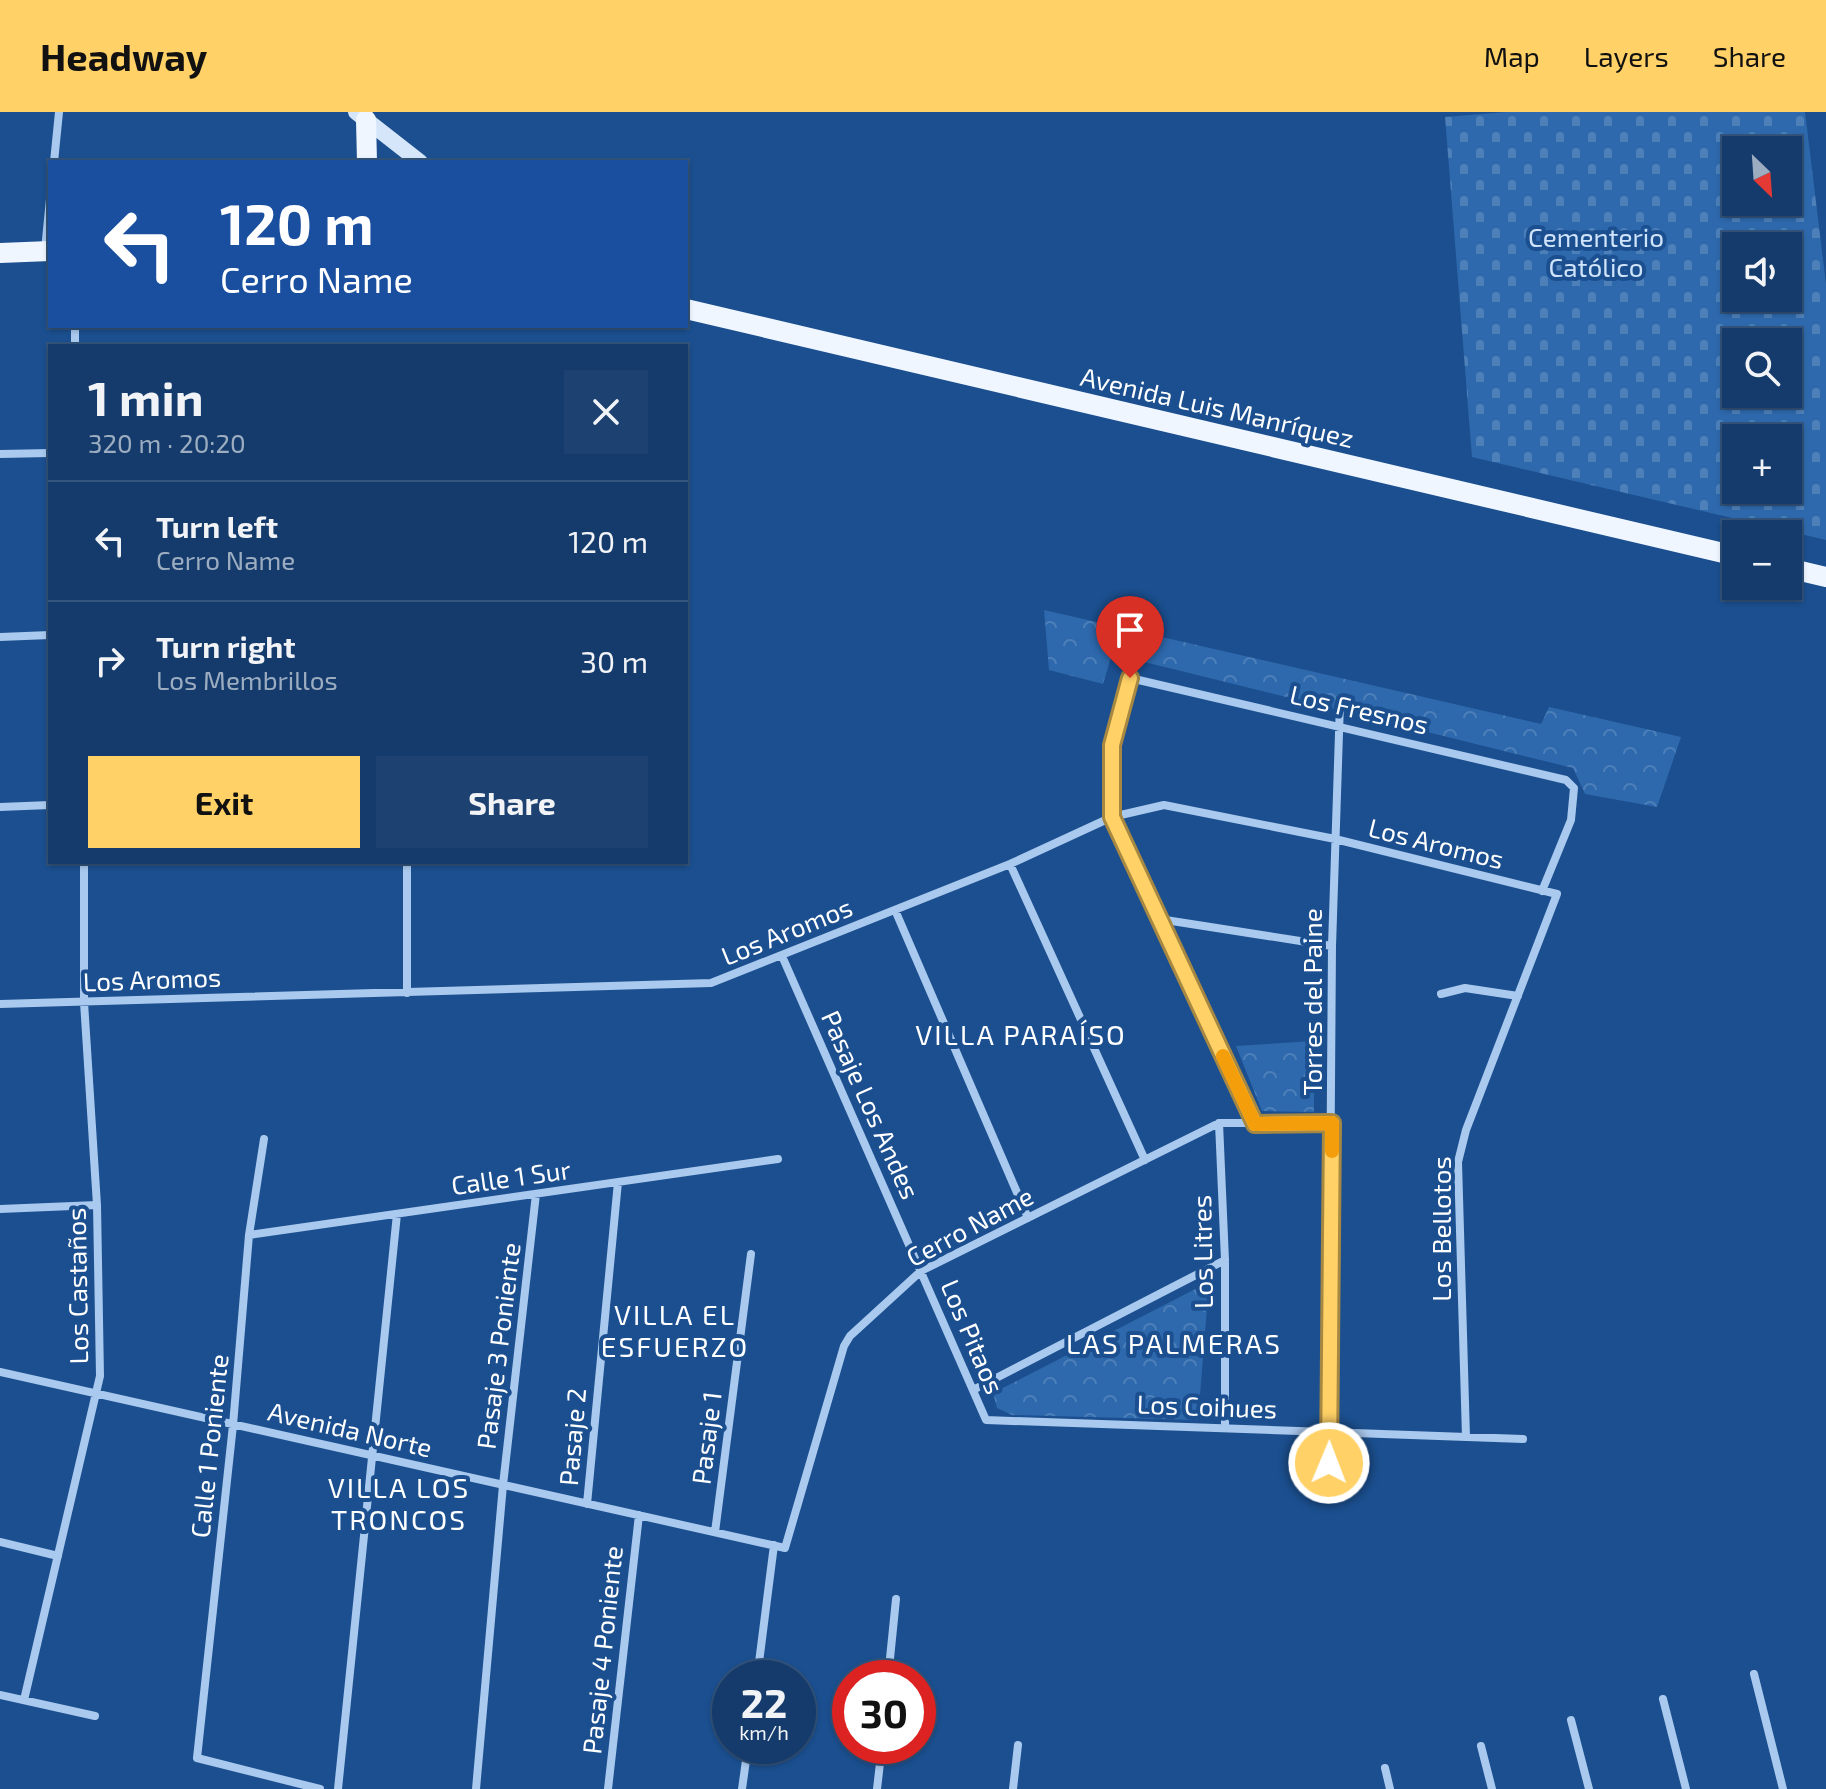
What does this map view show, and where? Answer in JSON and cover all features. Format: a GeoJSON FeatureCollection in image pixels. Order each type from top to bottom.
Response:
{"type":"FeatureCollection","features":[{"type":"Feature","properties":{"kind":"main road"},"geometry":{"type":"LineString","coordinates":[[361,116],[367,160]]}},
{"type":"Feature","properties":{"kind":"main road"},"geometry":{"type":"LineString","coordinates":[[361,116],[417,160]]}},
{"type":"Feature","properties":{"kind":"main road"},"geometry":{"type":"LineString","coordinates":[[0,253],[47,251]]}},
{"type":"Feature","properties":{"kind":"main road","name":"Avenida Luis Manríquez"},"geometry":{"type":"LineString","coordinates":[[688,309],[1722,553]]}},
{"type":"Feature","properties":{"kind":"main road"},"geometry":{"type":"LineString","coordinates":[[1802,571],[1826,577]]}},
{"type":"Feature","properties":{"kind":"street"},"geometry":{"type":"LineString","coordinates":[[54,160],[59,112]]}},
{"type":"Feature","properties":{"kind":"street"},"geometry":{"type":"LineString","coordinates":[[0,454],[48,453]]}},
{"type":"Feature","properties":{"kind":"street"},"geometry":{"type":"LineString","coordinates":[[0,637],[48,635]]}},
{"type":"Feature","properties":{"kind":"street","name":"Los Fresnos"},"geometry":{"type":"LineString","coordinates":[[1112,817],[1112,745],[1130,678],[1560,777],[1574,788],[1571,820],[1542,891]]}},
{"type":"Feature","properties":{"kind":"street","name":"Torres del Paine"},"geometry":{"type":"LineString","coordinates":[[1328,1494],[1332,946],[1340,703]]}},
{"type":"Feature","properties":{"kind":"street"},"geometry":{"type":"LineString","coordinates":[[0,807],[48,805]]}},
{"type":"Feature","properties":{"kind":"street","name":"Los Aromos"},"geometry":{"type":"LineString","coordinates":[[0,1004],[711,983],[1010,864],[1112,817],[1154,806],[1175,806],[1335,839],[1557,894]]}},
{"type":"Feature","properties":{"kind":"street"},"geometry":{"type":"LineString","coordinates":[[1112,817],[1255,1124]]}},
{"type":"Feature","properties":{"kind":"street","name":"Los Castaños"},"geometry":{"type":"LineString","coordinates":[[24,1700],[96,1394],[100,1362],[97,1205],[84,1002],[84,864]]}},
{"type":"Feature","properties":{"kind":"street"},"geometry":{"type":"LineString","coordinates":[[407,864],[407,993]]}},
{"type":"Feature","properties":{"kind":"street"},"geometry":{"type":"LineString","coordinates":[[1010,864],[1145,1160]]}},
{"type":"Feature","properties":{"kind":"street","name":"Los Bellotos"},"geometry":{"type":"LineString","coordinates":[[1466,1437],[1458,1162],[1466,1130],[1557,894]]}},
{"type":"Feature","properties":{"kind":"street"},"geometry":{"type":"LineString","coordinates":[[895,910],[1028,1218]]}},
{"type":"Feature","properties":{"kind":"street"},"geometry":{"type":"LineString","coordinates":[[1159,919],[1332,946]]}},
{"type":"Feature","properties":{"kind":"street","name":"Pasaje Los Andes"},"geometry":{"type":"LineString","coordinates":[[782,956],[921,1271]]}},
{"type":"Feature","properties":{"kind":"street"},"geometry":{"type":"LineString","coordinates":[[1441,994],[1465,988],[1518,996]]}},
{"type":"Feature","properties":{"kind":"street","name":"Cerro Name"},"geometry":{"type":"LineString","coordinates":[[785,1548],[844,1346],[850,1336],[921,1271],[1219,1123],[1332,1123]]}},
{"type":"Feature","properties":{"kind":"street","name":"Los Litres"},"geometry":{"type":"LineString","coordinates":[[1219,1123],[1225,1260],[1225,1428]]}},
{"type":"Feature","properties":{"kind":"street","name":"Calle 1 Poniente"},"geometry":{"type":"LineString","coordinates":[[264,1139],[249,1235],[233,1425],[197,1758],[320,1789]]}},
{"type":"Feature","properties":{"kind":"street","name":"Calle 1 Sur"},"geometry":{"type":"LineString","coordinates":[[249,1235],[778,1159]]}},
{"type":"Feature","properties":{"kind":"street","name":"Pasaje 2"},"geometry":{"type":"LineString","coordinates":[[587,1504],[618,1182]]}},
{"type":"Feature","properties":{"kind":"street","name":"Pasaje 3 Poniente"},"geometry":{"type":"LineString","coordinates":[[476,1789],[503,1485],[536,1194]]}},
{"type":"Feature","properties":{"kind":"street"},"geometry":{"type":"LineString","coordinates":[[0,1209],[97,1205]]}},
{"type":"Feature","properties":{"kind":"street"},"geometry":{"type":"LineString","coordinates":[[338,1789],[375,1457],[397,1214]]}},
{"type":"Feature","properties":{"kind":"street","name":"Pasaje 1"},"geometry":{"type":"LineString","coordinates":[[715,1532],[751,1254]]}},
{"type":"Feature","properties":{"kind":"street"},"geometry":{"type":"LineString","coordinates":[[973,1390],[1225,1260]]}},
{"type":"Feature","properties":{"kind":"street","name":"Los Pitaos"},"geometry":{"type":"LineString","coordinates":[[921,1271],[986,1420]]}},
{"type":"Feature","properties":{"kind":"street","name":"Avenida Norte"},"geometry":{"type":"LineString","coordinates":[[0,1372],[785,1548]]}},
{"type":"Feature","properties":{"kind":"street","name":"Los Coihues"},"geometry":{"type":"LineString","coordinates":[[986,1420],[1523,1439]]}},
{"type":"Feature","properties":{"kind":"street","name":"Pasaje 4 Poniente"},"geometry":{"type":"LineString","coordinates":[[608,1789],[639,1515]]}},
{"type":"Feature","properties":{"kind":"street"},"geometry":{"type":"LineString","coordinates":[[0,1542],[58,1556]]}},
{"type":"Feature","properties":{"kind":"street"},"geometry":{"type":"LineString","coordinates":[[759,1660],[774,1545]]}},
{"type":"Feature","properties":{"kind":"street"},"geometry":{"type":"LineString","coordinates":[[890,1660],[896,1599]]}},
{"type":"Feature","properties":{"kind":"street"},"geometry":{"type":"LineString","coordinates":[[1754,1674],[1783,1789]]}},
{"type":"Feature","properties":{"kind":"street"},"geometry":{"type":"LineString","coordinates":[[0,1695],[95,1716]]}},
{"type":"Feature","properties":{"kind":"street"},"geometry":{"type":"LineString","coordinates":[[1663,1699],[1686,1789]]}},
{"type":"Feature","properties":{"kind":"street"},"geometry":{"type":"LineString","coordinates":[[1571,1720],[1589,1789]]}},
{"type":"Feature","properties":{"kind":"street"},"geometry":{"type":"LineString","coordinates":[[1013,1789],[1018,1745]]}},
{"type":"Feature","properties":{"kind":"street"},"geometry":{"type":"LineString","coordinates":[[1481,1746],[1492,1789]]}},
{"type":"Feature","properties":{"kind":"street"},"geometry":{"type":"LineString","coordinates":[[742,1789],[745,1764]]}},
{"type":"Feature","properties":{"kind":"street"},"geometry":{"type":"LineString","coordinates":[[877,1789],[880,1764]]}},
{"type":"Feature","properties":{"kind":"street"},"geometry":{"type":"LineString","coordinates":[[1385,1768],[1390,1789]]}},
{"type":"Feature","properties":{"kind":"green space","name":"Cementerio Católico"},"geometry":{"type":"Polygon","coordinates":[[[1506,112],[1805,112],[1826,284],[1826,540],[1802,534],[1802,520],[1741,520],[1472,457],[1445,117],[1506,112]]]}},
{"type":"Feature","properties":{"kind":"green space"},"geometry":{"type":"Polygon","coordinates":[[[1044,610],[1541,724],[1549,707],[1681,737],[1657,807],[1585,794],[1573,768],[1112,654],[1103,684],[1049,670],[1044,610]]]}},
{"type":"Feature","properties":{"kind":"green space"},"geometry":{"type":"Polygon","coordinates":[[[1314,1041],[1314,1112],[1262,1111],[1236,1046],[1314,1041]]]}},
{"type":"Feature","properties":{"kind":"green space"},"geometry":{"type":"Polygon","coordinates":[[[1209,1282],[1198,1420],[1012,1415],[997,1408],[993,1393],[1209,1282]]]}},
{"type":"Feature","properties":{"kind":"slow traffic"},"geometry":{"type":"LineString","coordinates":[[1223,1056],[1255,1124],[1332,1123],[1332,1151]]}},
{"type":"Feature","properties":{"kind":"district","name":"VILLA PARAÍSO"},"geometry":{"type":"Point","coordinates":[1021,1035]}},
{"type":"Feature","properties":{"kind":"district","name":"VILLA EL ESFUERZO"},"geometry":{"type":"Point","coordinates":[675,1331]}},
{"type":"Feature","properties":{"kind":"district","name":"LAS PALMERAS"},"geometry":{"type":"Point","coordinates":[1174,1344]}},
{"type":"Feature","properties":{"kind":"district","name":"VILLA LOS TRONCOS"},"geometry":{"type":"Point","coordinates":[399,1504]}},
{"type":"Feature","properties":{"kind":"route"},"geometry":{"type":"LineString","coordinates":[[1130,678],[1113,737],[1112,817],[1255,1124],[1332,1123],[1329,1463]]}}]}
